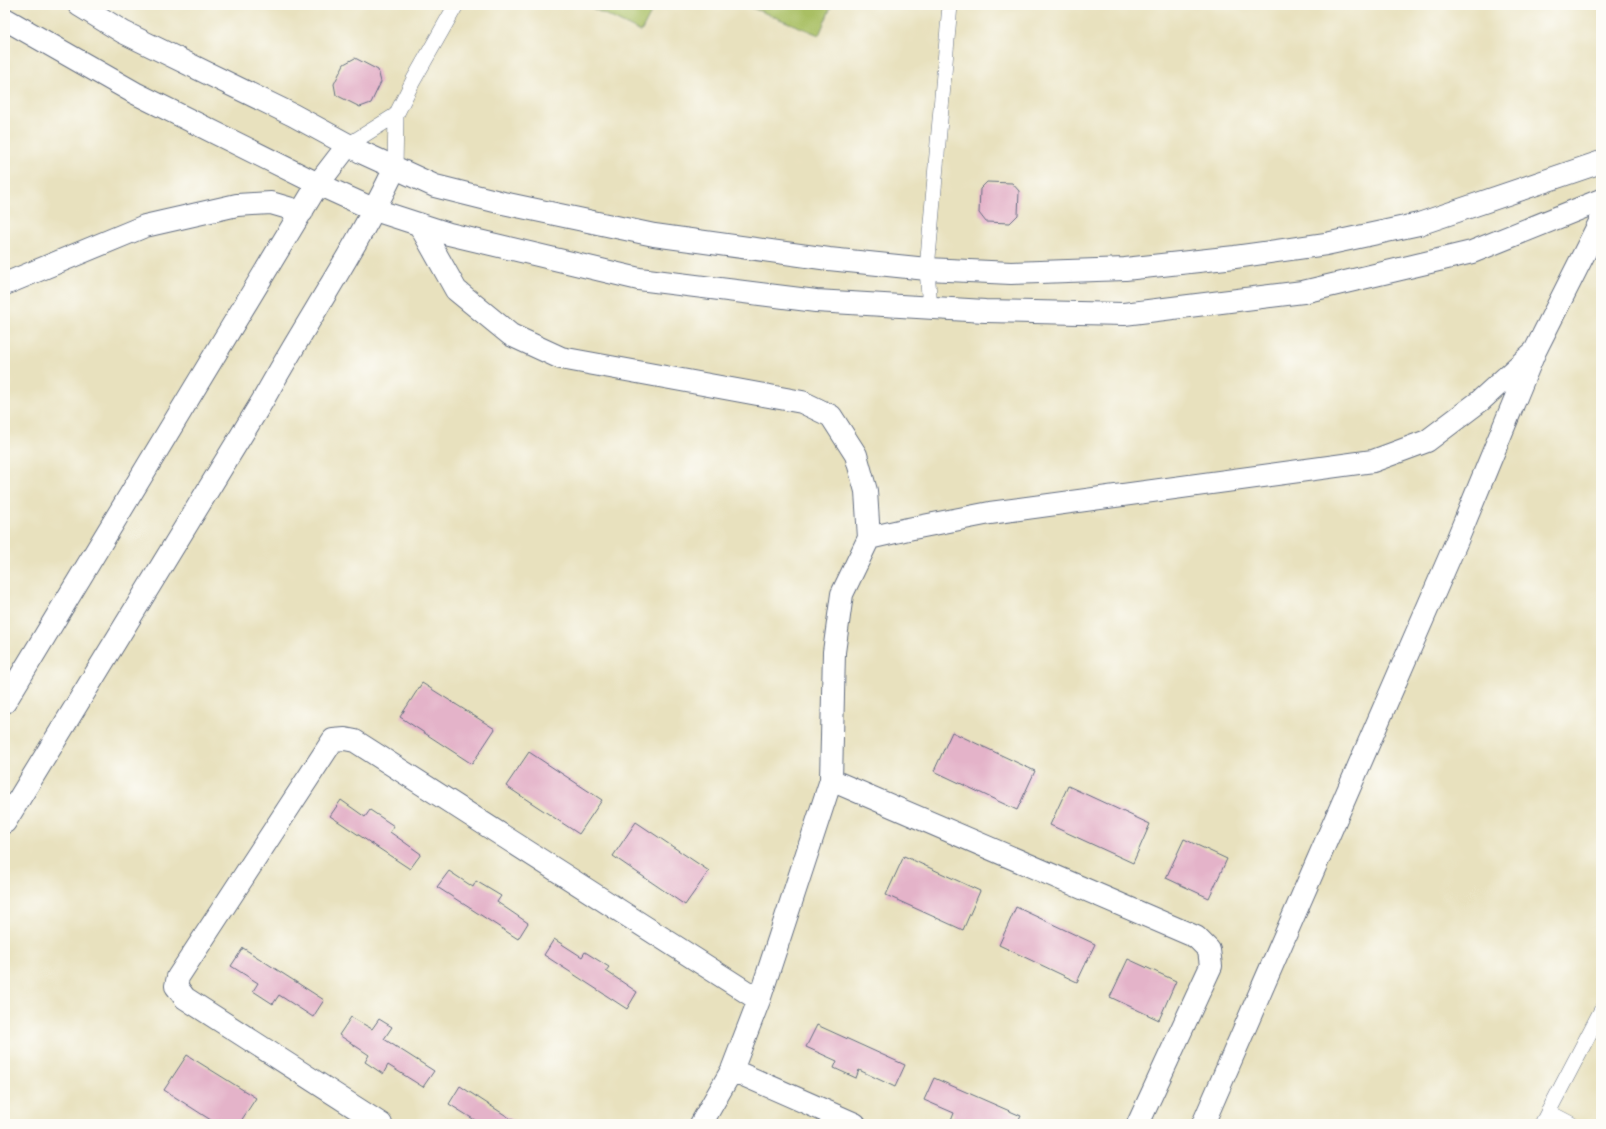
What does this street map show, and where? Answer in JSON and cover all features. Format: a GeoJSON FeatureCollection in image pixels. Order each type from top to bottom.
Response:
{"type":"FeatureCollection","features":[{"type":"Feature","properties":{"kind":"street"},"geometry":{"type":"LineString","coordinates":[[79,5],[123,32],[293,115],[348,145],[435,186],[654,235],[829,259],[927,269],[1011,273],[1125,269],[1235,257],[1318,245],[1419,224],[1601,162]]}},
{"type":"Feature","properties":{"kind":"street"},"geometry":{"type":"LineString","coordinates":[[5,19],[135,93],[318,184],[375,210],[449,234],[639,279],[816,301],[930,309],[1124,314],[1303,292],[1472,252],[1599,209]]}},
{"type":"Feature","properties":{"kind":"street"},"geometry":{"type":"LineString","coordinates":[[5,702],[318,184],[348,145]]}},
{"type":"Feature","properties":{"kind":"street"},"geometry":{"type":"LineString","coordinates":[[5,822],[263,400],[297,339],[375,210],[395,168]]}},
{"type":"Feature","properties":{"kind":"street"},"geometry":{"type":"LineString","coordinates":[[5,284],[145,226],[237,206],[271,203],[302,212]]}},
{"type":"Feature","properties":{"kind":"street"},"geometry":{"type":"LineString","coordinates":[[1202,1124],[1458,538],[1535,351],[1599,209]]}},
{"type":"Feature","properties":{"kind":"street"},"geometry":{"type":"LineString","coordinates":[[418,224],[456,290],[511,335],[561,358],[802,402],[831,416],[856,455],[866,491],[869,538],[842,594],[834,652],[832,780],[759,1000],[732,1070],[701,1124]]}},
{"type":"Feature","properties":{"kind":"street"},"geometry":{"type":"LineString","coordinates":[[869,538],[908,529],[990,514],[1373,461],[1427,441],[1480,401],[1535,351]]}},
{"type":"Feature","properties":{"kind":"street"},"geometry":{"type":"LineString","coordinates":[[381,1124],[185,998],[176,986],[178,977],[333,740],[345,739],[356,741],[759,1000]]}},
{"type":"Feature","properties":{"kind":"street"},"geometry":{"type":"LineString","coordinates":[[832,780],[1196,937],[1209,950],[1211,966],[1138,1124]]}},
{"type":"Feature","properties":{"kind":"street"},"geometry":{"type":"LineString","coordinates":[[732,1070],[855,1124]]}},
{"type":"Feature","properties":{"kind":"lane"},"geometry":{"type":"LineString","coordinates":[[395,168],[396,115],[413,81],[456,5]]}},
{"type":"Feature","properties":{"kind":"lane"},"geometry":{"type":"LineString","coordinates":[[930,309],[927,269],[950,5]]}},
{"type":"Feature","properties":{"kind":"lane"},"geometry":{"type":"LineString","coordinates":[[348,145],[396,115]]}},
{"type":"Feature","properties":{"kind":"lane"},"geometry":{"type":"LineString","coordinates":[[1571,1124],[1545,1118],[1601,1012]]}},
{"type":"Feature","properties":{"kind":"green space"},"geometry":{"type":"Polygon","coordinates":[[[586,5],[655,5],[641,32],[586,5]]]}},
{"type":"Feature","properties":{"kind":"green space"},"geometry":{"type":"Polygon","coordinates":[[[745,5],[832,5],[819,35],[745,5]]]}},
{"type":"Feature","properties":{"kind":"building"},"geometry":{"type":"Polygon","coordinates":[[[355,58],[378,70],[381,82],[371,103],[360,107],[336,95],[334,84],[344,64],[355,58]]]}},
{"type":"Feature","properties":{"kind":"building"},"geometry":{"type":"Polygon","coordinates":[[[987,182],[1012,183],[1019,191],[1018,215],[1010,223],[986,222],[979,213],[980,189],[987,182]]]}},
{"type":"Feature","properties":{"kind":"building"},"geometry":{"type":"Polygon","coordinates":[[[422,683],[495,729],[472,764],[400,717],[422,683]]]}},
{"type":"Feature","properties":{"kind":"building"},"geometry":{"type":"Polygon","coordinates":[[[952,732],[1035,771],[1017,810],[934,771],[952,732]]]}},
{"type":"Feature","properties":{"kind":"building"},"geometry":{"type":"Polygon","coordinates":[[[529,752],[602,800],[579,834],[506,786],[529,752]]]}},
{"type":"Feature","properties":{"kind":"building"},"geometry":{"type":"Polygon","coordinates":[[[1068,786],[1150,824],[1133,863],[1050,825],[1068,786]]]}},
{"type":"Feature","properties":{"kind":"building"},"geometry":{"type":"Polygon","coordinates":[[[341,800],[365,817],[370,810],[394,826],[390,832],[421,854],[410,869],[330,816],[341,800]]]}},
{"type":"Feature","properties":{"kind":"building"},"geometry":{"type":"Polygon","coordinates":[[[636,822],[709,871],[685,905],[613,856],[636,822]]]}},
{"type":"Feature","properties":{"kind":"building"},"geometry":{"type":"Polygon","coordinates":[[[1184,839],[1227,859],[1209,898],[1166,878],[1184,839]]]}},
{"type":"Feature","properties":{"kind":"building"},"geometry":{"type":"Polygon","coordinates":[[[904,856],[980,891],[963,930],[886,895],[904,856]]]}},
{"type":"Feature","properties":{"kind":"building"},"geometry":{"type":"Polygon","coordinates":[[[449,871],[473,887],[476,881],[501,896],[497,902],[528,923],[518,939],[437,887],[449,871]]]}},
{"type":"Feature","properties":{"kind":"building"},"geometry":{"type":"Polygon","coordinates":[[[1016,907],[1095,944],[1077,982],[999,945],[1016,907]]]}},
{"type":"Feature","properties":{"kind":"building"},"geometry":{"type":"Polygon","coordinates":[[[554,939],[582,957],[585,952],[609,967],[606,971],[637,992],[627,1009],[544,955],[554,939]]]}},
{"type":"Feature","properties":{"kind":"building"},"geometry":{"type":"Polygon","coordinates":[[[243,948],[324,1000],[313,1017],[279,995],[273,1004],[253,991],[258,983],[231,966],[243,948]]]}},
{"type":"Feature","properties":{"kind":"building"},"geometry":{"type":"Polygon","coordinates":[[[1128,959],[1176,981],[1159,1020],[1110,997],[1128,959]]]}},
{"type":"Feature","properties":{"kind":"building"},"geometry":{"type":"Polygon","coordinates":[[[351,1017],[372,1029],[379,1019],[392,1027],[384,1039],[434,1071],[423,1087],[388,1065],[383,1074],[365,1062],[369,1055],[339,1035],[351,1017]]]}},
{"type":"Feature","properties":{"kind":"building"},"geometry":{"type":"Polygon","coordinates":[[[817,1025],[905,1065],[895,1087],[859,1070],[856,1078],[834,1068],[837,1061],[806,1047],[817,1025]]]}},
{"type":"Feature","properties":{"kind":"building"},"geometry":{"type":"Polygon","coordinates":[[[187,1055],[256,1098],[239,1124],[217,1124],[164,1090],[187,1055]]]}},
{"type":"Feature","properties":{"kind":"building"},"geometry":{"type":"Polygon","coordinates":[[[934,1078],[1021,1116],[1017,1124],[958,1124],[951,1121],[954,1113],[924,1100],[934,1078]]]}},
{"type":"Feature","properties":{"kind":"building"},"geometry":{"type":"Polygon","coordinates":[[[460,1086],[519,1124],[477,1124],[478,1122],[449,1104],[460,1086]]]}}]}
